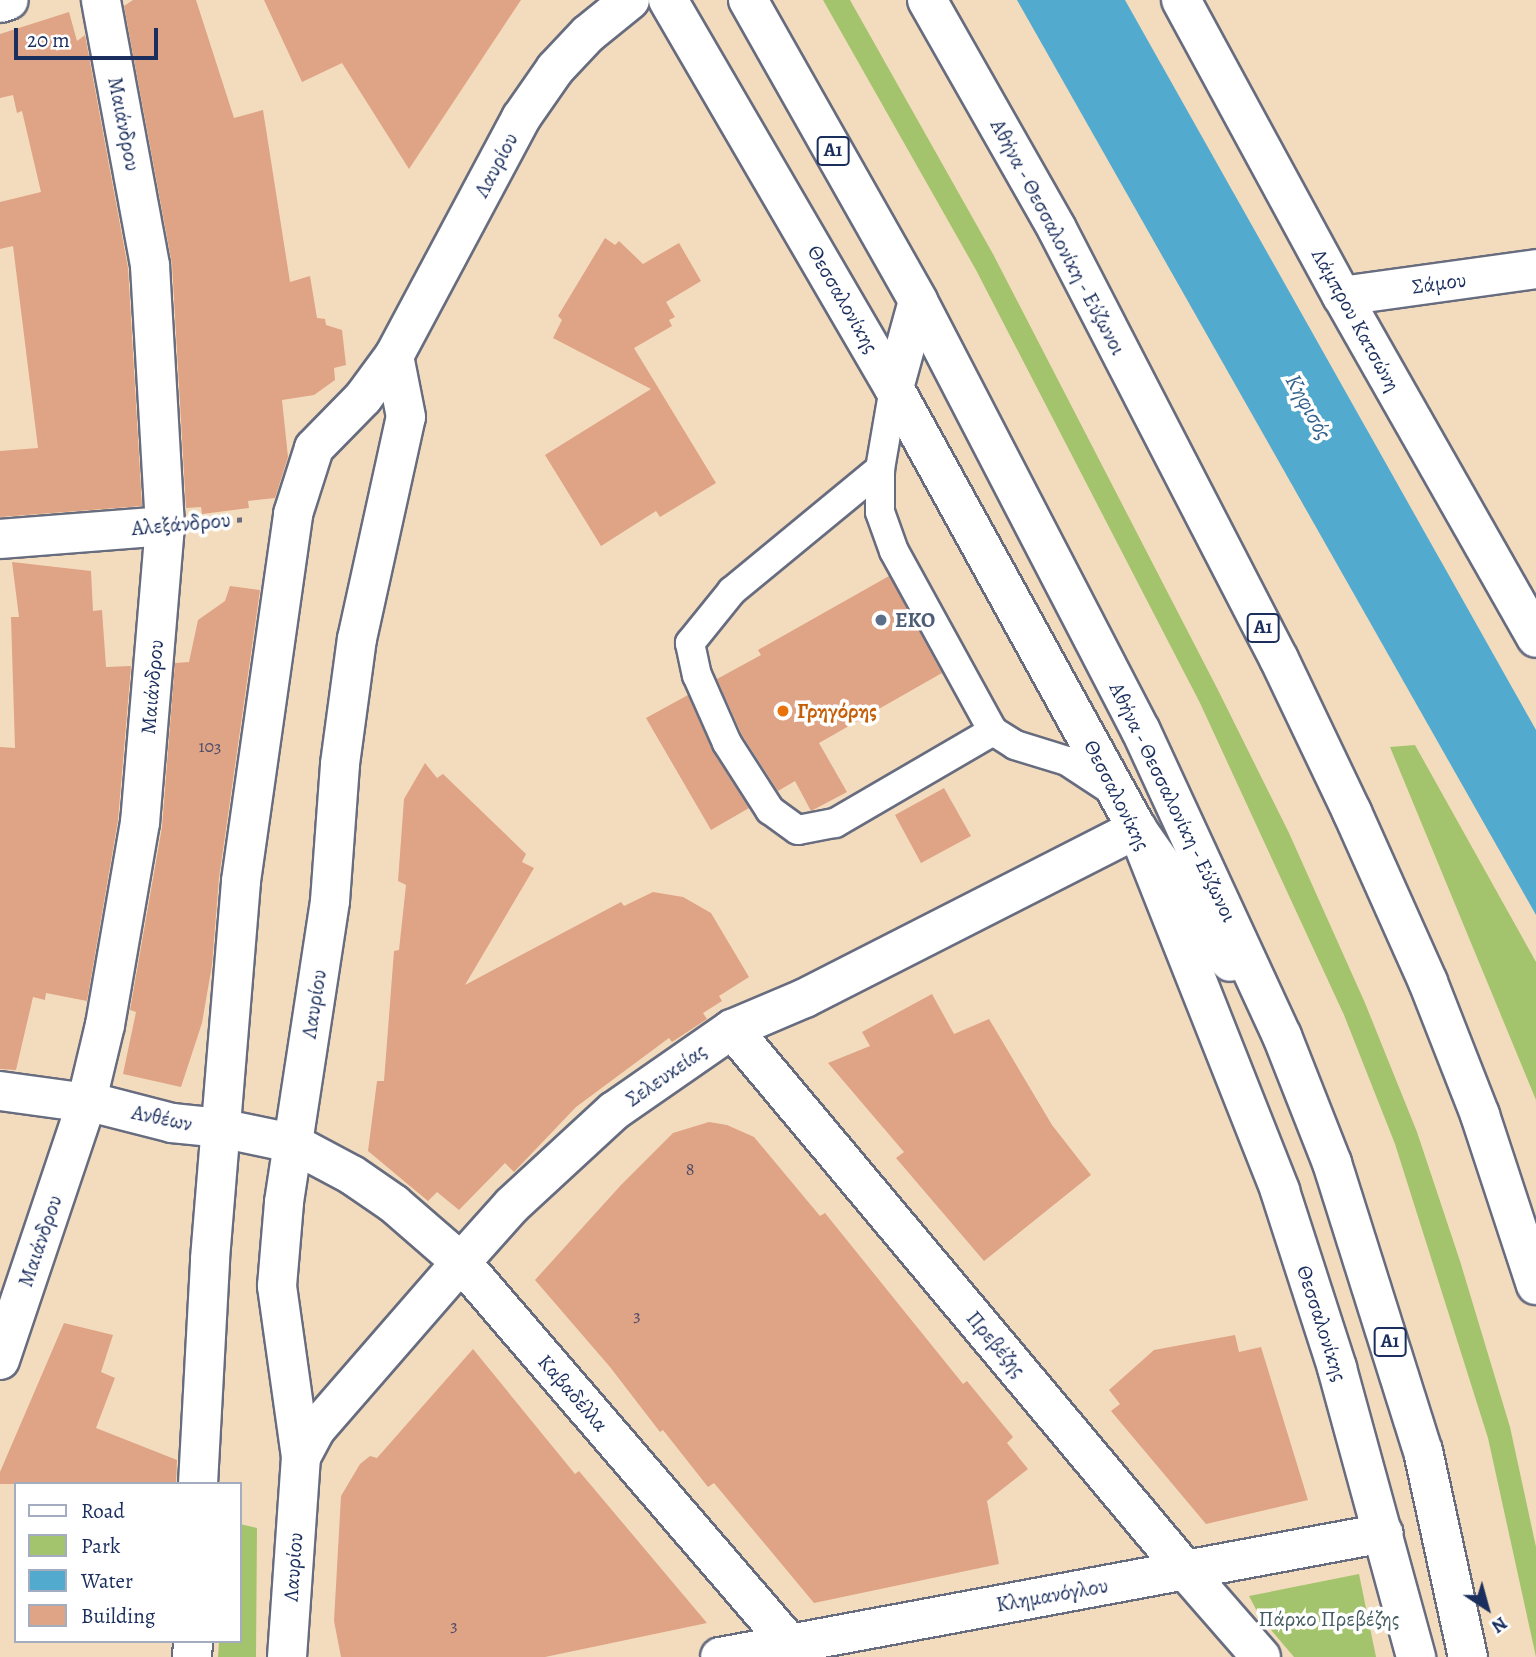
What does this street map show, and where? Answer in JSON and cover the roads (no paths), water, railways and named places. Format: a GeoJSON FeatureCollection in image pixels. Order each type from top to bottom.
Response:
{"type":"FeatureCollection","features":[{"type":"Feature","properties":{"kind":"main road"},"geometry":{"type":"LineString","coordinates":[[0,3],[9,0]]}},
{"type":"Feature","properties":{"kind":"main road","name":"Μαιάνδρου"},"geometry":{"type":"LineString","coordinates":[[0,1360],[86,1104],[105,1025],[140,823],[166,526],[150,265],[101,0]]}},
{"type":"Feature","properties":{"kind":"main road","name":"Λαυρίου"},"geometry":{"type":"LineString","coordinates":[[220,1128],[241,881],[293,514],[314,448],[363,398],[394,356],[521,118],[555,69],[580,43],[630,0]]}},
{"type":"Feature","properties":{"kind":"main road","name":"Θεσσαλονίκης"},"geometry":{"type":"LineString","coordinates":[[668,0],[894,388],[1137,829],[1280,1191],[1337,1368],[1416,1657]]}},
{"type":"Feature","properties":{"kind":"main road","name":"Αθήνα - Θεσσαλονίκη - Εύζωνοι"},"geometry":{"type":"LineString","coordinates":[[748,0],[918,301],[1141,731],[1282,1036],[1332,1163],[1423,1451],[1468,1657]]}},
{"type":"Feature","properties":{"kind":"main road","name":"Αθήνα - Θεσσαλονίκη - Εύζωνοι"},"geometry":{"type":"LineString","coordinates":[[927,0],[1057,229],[1279,659],[1352,812],[1428,982],[1480,1115],[1536,1285]]}},
{"type":"Feature","properties":{"kind":"main road","name":"Λάμπρου Κατσώνη"},"geometry":{"type":"LineString","coordinates":[[1181,0],[1342,296],[1536,638]]}},
{"type":"Feature","properties":{"kind":"main road","name":"Σάμου"},"geometry":{"type":"LineString","coordinates":[[1342,296],[1536,269]]}},
{"type":"Feature","properties":{"kind":"main road"},"geometry":{"type":"LineString","coordinates":[[894,388],[918,301]]}},
{"type":"Feature","properties":{"kind":"main road","name":"Λαυρίου"},"geometry":{"type":"LineString","coordinates":[[287,1657],[301,1457],[277,1286],[307,1150],[340,764],[357,639],[406,417],[394,356]]}},
{"type":"Feature","properties":{"kind":"main road","name":"Αλεξάνδρου"},"geometry":{"type":"LineString","coordinates":[[0,539],[166,526]]}},
{"type":"Feature","properties":{"kind":"main road"},"geometry":{"type":"LineString","coordinates":[[1137,829],[1282,1036]]}},
{"type":"Feature","properties":{"kind":"main road","name":"Σελευκείας"},"geometry":{"type":"LineString","coordinates":[[301,1457],[316,1429],[512,1205],[614,1111],[733,1029],[805,998],[1137,829]]}},
{"type":"Feature","properties":{"kind":"main road","name":"Πρεβέζης"},"geometry":{"type":"LineString","coordinates":[[733,1029],[1186,1572],[1261,1657]]}},
{"type":"Feature","properties":{"kind":"main road","name":"Ανθέων"},"geometry":{"type":"LineString","coordinates":[[0,1091],[102,1105],[172,1123],[220,1128],[307,1150]]}},
{"type":"Feature","properties":{"kind":"main road"},"geometry":{"type":"LineString","coordinates":[[198,1482],[220,1128]]}},
{"type":"Feature","properties":{"kind":"main road","name":"Καβαδέλλα"},"geometry":{"type":"LineString","coordinates":[[307,1150],[394,1204],[461,1262],[795,1650]]}},
{"type":"Feature","properties":{"kind":"main road","name":"Κλημανόγλου"},"geometry":{"type":"LineString","coordinates":[[720,1657],[795,1650],[1384,1533]]}},
{"type":"Feature","properties":{"kind":"lane"},"geometry":{"type":"LineString","coordinates":[[894,388],[880,469],[880,512],[894,551],[993,731],[1015,745],[1067,761],[1119,795]]}},
{"type":"Feature","properties":{"kind":"lane"},"geometry":{"type":"LineString","coordinates":[[880,469],[732,591],[690,643],[697,674],[727,743],[770,810],[798,830],[835,822],[993,731]]}},
{"type":"Feature","properties":{"kind":"water","name":"Κηφισός"},"geometry":{"type":"Polygon","coordinates":[[[1017,0],[1125,0],[1536,730],[1536,915],[1017,0]]]}},
{"type":"Feature","properties":{"kind":"place","name":"EKO"},"geometry":{"type":"Point","coordinates":[881,620]}},
{"type":"Feature","properties":{"kind":"place","name":"Γρηγόρης"},"geometry":{"type":"Point","coordinates":[783,711]}},
{"type":"Feature","properties":{"kind":"park label","name":"Πάρκο Πρεβέζης"},"geometry":{"type":"Point","coordinates":[1329,1619]}}]}
